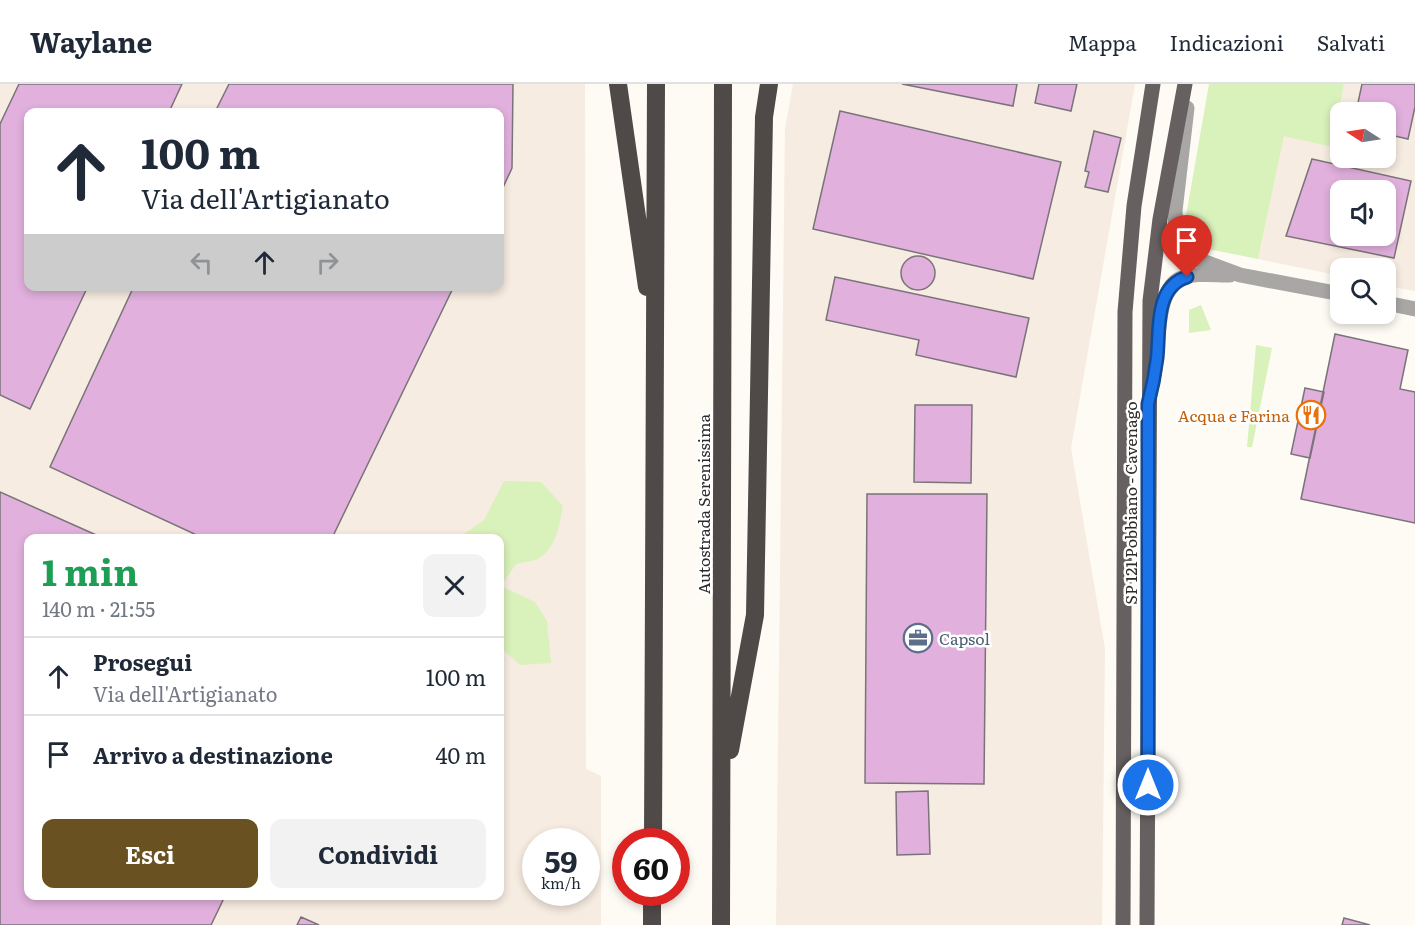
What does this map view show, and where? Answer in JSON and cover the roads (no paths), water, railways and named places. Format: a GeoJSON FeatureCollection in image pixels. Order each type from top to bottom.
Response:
{"type":"FeatureCollection","features":[{"type":"Feature","properties":{"kind":"highway"},"geometry":{"type":"LineString","coordinates":[[618,84],[656,352]]}},
{"type":"Feature","properties":{"kind":"highway"},"geometry":{"type":"LineString","coordinates":[[653,828],[656,84]]}},
{"type":"Feature","properties":{"kind":"highway","name":"Autostrada Serenissima"},"geometry":{"type":"LineString","coordinates":[[721,925],[723,84]]}},
{"type":"Feature","properties":{"kind":"highway"},"geometry":{"type":"LineString","coordinates":[[722,796],[755,615],[764,117],[769,84]]}},
{"type":"Feature","properties":{"kind":"highway"},"geometry":{"type":"LineString","coordinates":[[652,906],[652,925]]}},
{"type":"Feature","properties":{"kind":"main road","name":"SP 121 Pobbiano - Cavenago"},"geometry":{"type":"LineString","coordinates":[[1123,925],[1125,312],[1135,196],[1153,84]]}},
{"type":"Feature","properties":{"kind":"main road","name":"SP 121 Pobbiano - Cavenago"},"geometry":{"type":"LineString","coordinates":[[1147,925],[1150,301],[1169,166],[1187,84]]}},
{"type":"Feature","properties":{"kind":"street"},"geometry":{"type":"LineString","coordinates":[[1187,84],[1175,212],[1178,240],[1183,250],[1190,255],[1240,274],[1330,292]]}},
{"type":"Feature","properties":{"kind":"street"},"geometry":{"type":"LineString","coordinates":[[1148,404],[1157,358],[1163,303],[1171,286],[1178,280],[1193,276],[1240,274]]}},
{"type":"Feature","properties":{"kind":"street"},"geometry":{"type":"LineString","coordinates":[[1396,305],[1415,309]]}},
{"type":"Feature","properties":{"kind":"place","name":"Acqua e Farina"},"geometry":{"type":"Point","coordinates":[1311,415]}},
{"type":"Feature","properties":{"kind":"place","name":"Capsol"},"geometry":{"type":"Point","coordinates":[918,638]}}]}
